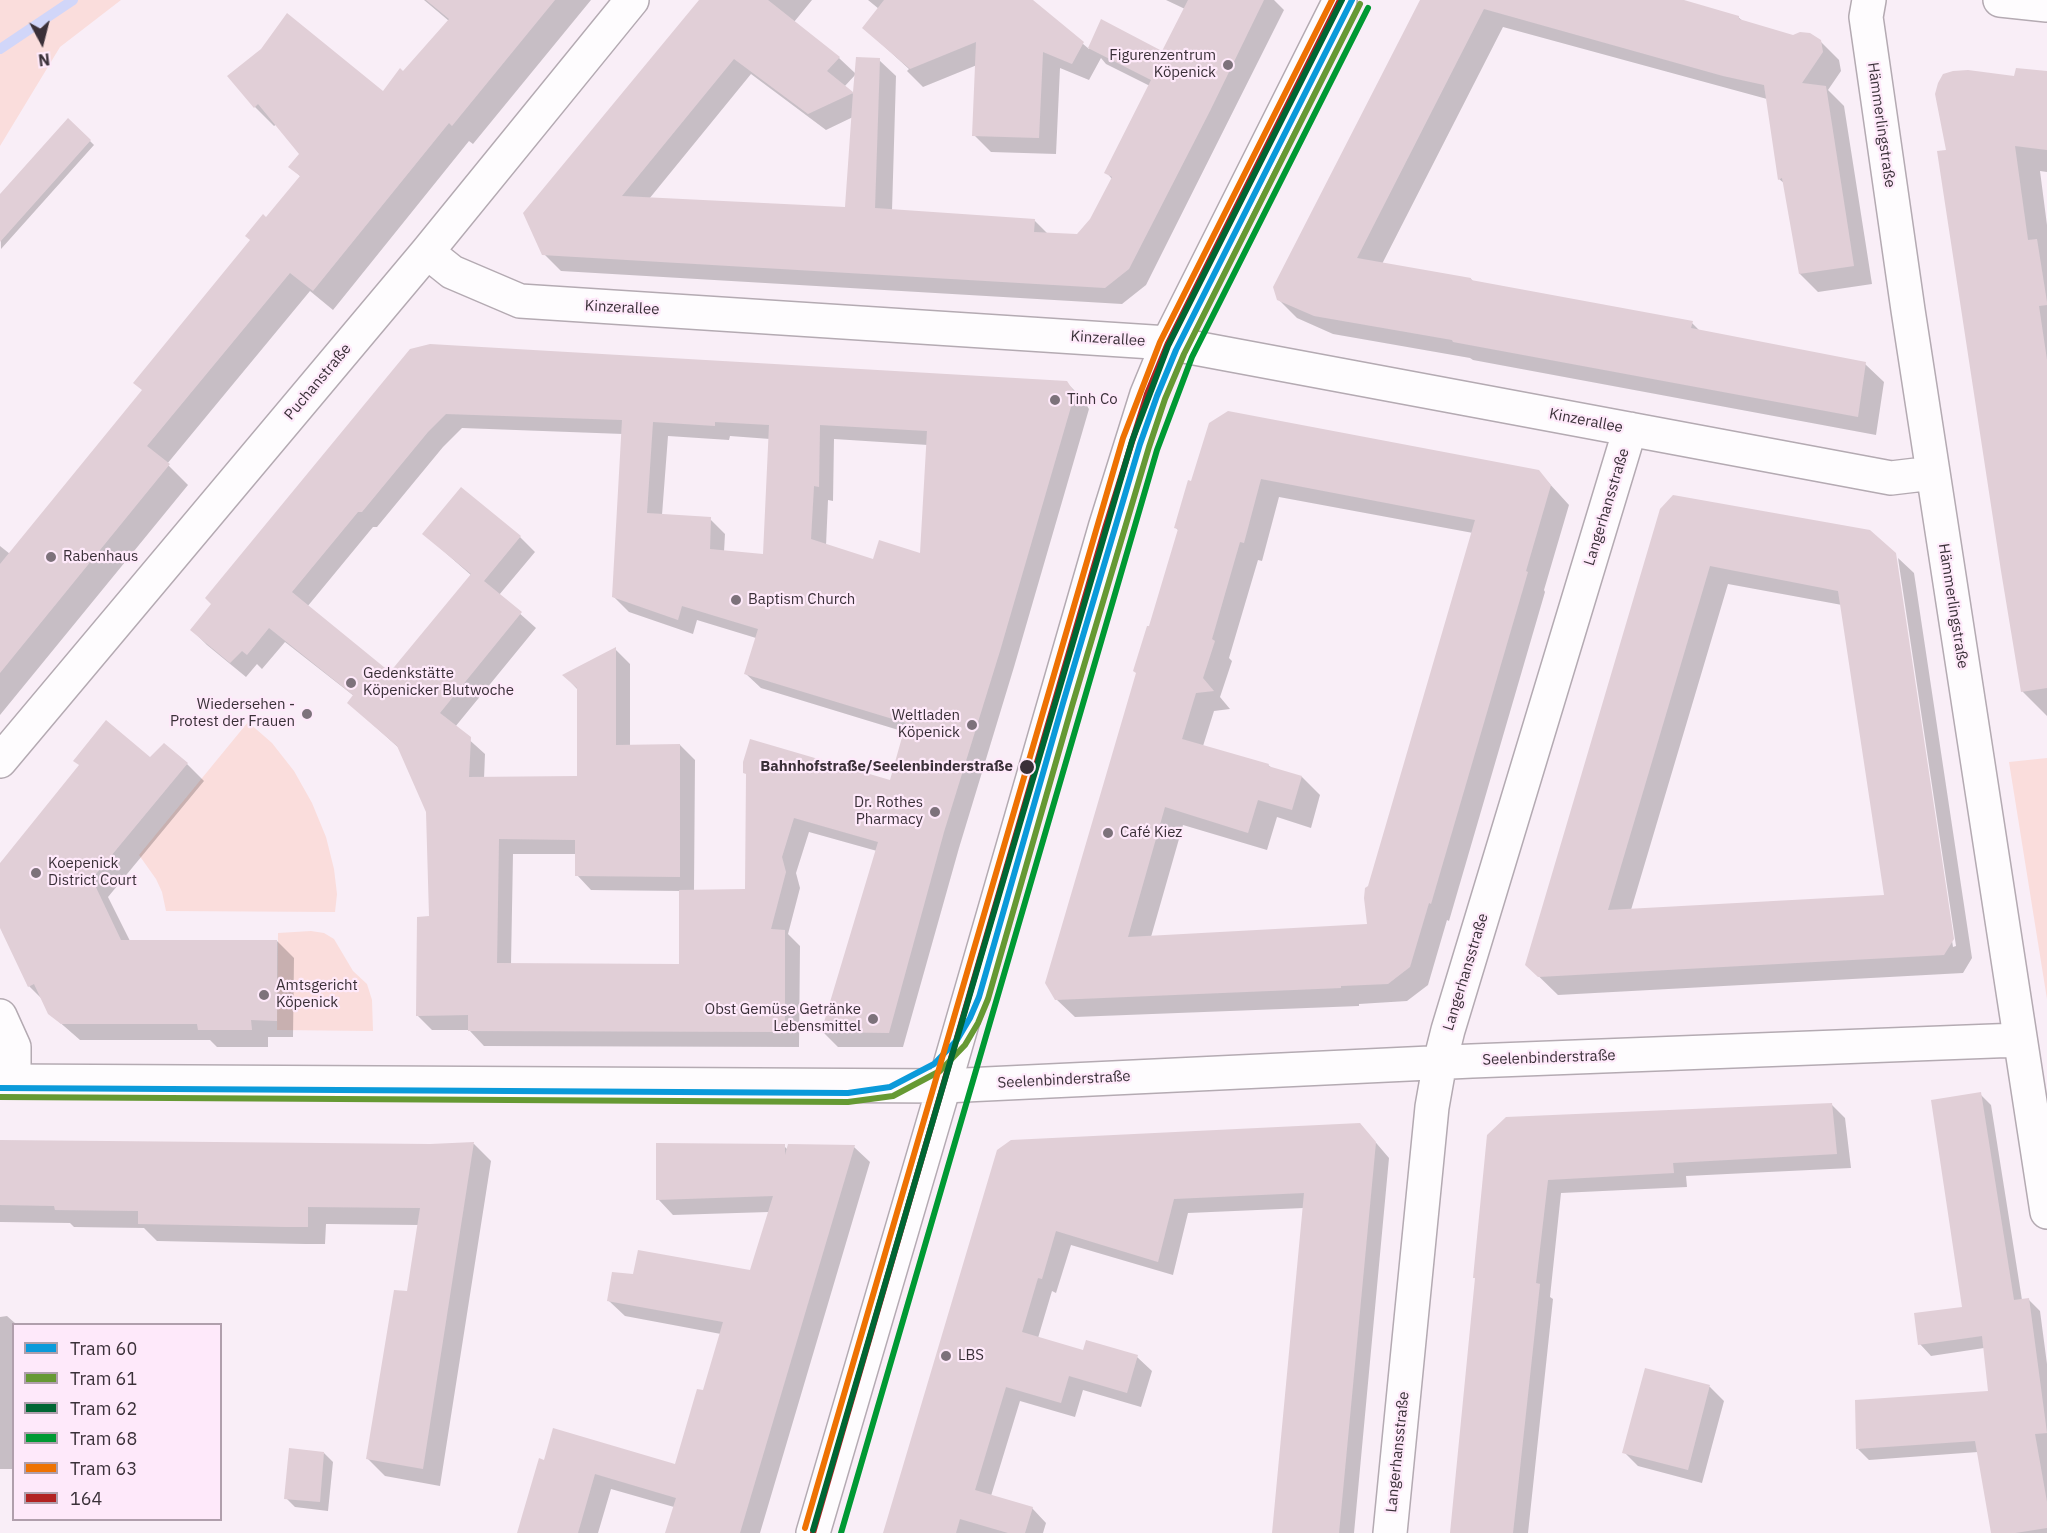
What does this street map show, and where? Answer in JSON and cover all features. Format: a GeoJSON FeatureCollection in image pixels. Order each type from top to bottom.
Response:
{"type":"FeatureCollection","features":[{"type":"Feature","properties":{"kind":"street","name":"Puchanstraße"},"geometry":{"type":"LineString","coordinates":[[0,761],[427,252],[632,0]]}},
{"type":"Feature","properties":{"kind":"street"},"geometry":{"type":"LineString","coordinates":[[813,1533],[1105,528],[1147,394],[1168,343],[1340,0]]}},
{"type":"Feature","properties":{"kind":"street","name":"Hämmerlingstraße"},"geometry":{"type":"LineString","coordinates":[[1869,0],[1866,17],[1933,473],[2047,1212]]}},
{"type":"Feature","properties":{"kind":"street"},"geometry":{"type":"LineString","coordinates":[[2000,0],[2047,5]]}},
{"type":"Feature","properties":{"kind":"street","name":"Kinzerallee"},"geometry":{"type":"LineString","coordinates":[[427,252],[452,272],[520,301],[1168,343],[1892,478],[1933,473]]}},
{"type":"Feature","properties":{"kind":"street","name":"Langerhansstraße"},"geometry":{"type":"LineString","coordinates":[[1390,1533],[1432,1107],[1440,1062],[1630,429]]}},
{"type":"Feature","properties":{"kind":"street"},"geometry":{"type":"LineString","coordinates":[[0,1016],[14,1047],[7,1081]]}},
{"type":"Feature","properties":{"kind":"street","name":"Seelenbinderstraße"},"geometry":{"type":"LineString","coordinates":[[7,1081],[944,1086],[1440,1062],[2019,1040]]}},
{"type":"Feature","properties":{"kind":"shaded area"},"geometry":{"type":"Polygon","coordinates":[[[0,0],[121,0],[60,47],[0,146],[0,0]]]}},
{"type":"Feature","properties":{"kind":"shaded area"},"geometry":{"type":"Polygon","coordinates":[[[248,722],[272,743],[294,771],[312,803],[326,837],[334,869],[337,894],[335,912],[166,911],[162,892],[156,879],[139,855],[248,722]]]}},
{"type":"Feature","properties":{"kind":"shaded area"},"geometry":{"type":"Polygon","coordinates":[[[2047,758],[2047,999],[2009,762],[2047,758]]]}},
{"type":"Feature","properties":{"kind":"shaded area"},"geometry":{"type":"Polygon","coordinates":[[[311,931],[324,933],[334,939],[353,971],[367,984],[372,1000],[373,1031],[277,1030],[278,933],[311,931]]]}},
{"type":"Feature","properties":{"kind":"building"},"geometry":{"type":"Polygon","coordinates":[[[426,0],[555,0],[452,126],[449,123],[313,291],[290,273],[147,446],[170,464],[0,673],[0,564],[142,390],[133,383],[250,240],[245,236],[263,214],[266,217],[300,176],[288,167],[299,154],[258,104],[254,108],[227,76],[261,49],[287,13],[383,91],[400,68],[403,71],[449,19],[426,0]]]}},
{"type":"Feature","properties":{"kind":"building"},"geometry":{"type":"Polygon","coordinates":[[[699,0],[768,0],[840,57],[827,71],[853,92],[856,57],[880,58],[875,208],[1035,219],[1034,232],[1077,234],[1090,219],[1112,177],[1104,173],[1151,80],[1088,48],[1101,19],[1162,51],[1188,0],[1264,0],[1129,269],[1105,288],[542,255],[523,213],[699,0]],[[734,59],[622,196],[845,207],[853,93],[808,114],[734,59]]]}},
{"type":"Feature","properties":{"kind":"building"},"geometry":{"type":"Polygon","coordinates":[[[884,0],[1033,0],[1084,42],[1072,64],[1043,52],[1039,138],[972,136],[976,42],[910,69],[862,28],[884,0]]]}},
{"type":"Feature","properties":{"kind":"building"},"geometry":{"type":"Polygon","coordinates":[[[1420,0],[1684,0],[1793,35],[1800,32],[1810,33],[1821,40],[1823,52],[1802,83],[1826,86],[1854,266],[1799,274],[1782,178],[1778,180],[1764,85],[1723,76],[1484,9],[1357,258],[1693,321],[1691,328],[1866,362],[1858,417],[1314,316],[1277,300],[1273,287],[1420,0]]]}},
{"type":"Feature","properties":{"kind":"building"},"geometry":{"type":"Polygon","coordinates":[[[2016,68],[2047,71],[2047,150],[2015,146],[2028,240],[2037,239],[2047,302],[2047,305],[2039,306],[2047,360],[2047,688],[2021,692],[1937,151],[1946,150],[1935,94],[1943,74],[1968,70],[2014,76],[2016,68]]]}},
{"type":"Feature","properties":{"kind":"building"},"geometry":{"type":"Polygon","coordinates":[[[68,118],[91,140],[0,242],[0,194],[68,118]]]}},
{"type":"Feature","properties":{"kind":"building"},"geometry":{"type":"Polygon","coordinates":[[[430,344],[1067,381],[1075,393],[1000,651],[944,832],[889,1033],[821,1032],[878,842],[794,818],[782,857],[786,872],[771,929],[785,930],[785,1032],[468,1031],[468,1015],[416,1016],[417,917],[429,916],[426,812],[397,746],[347,703],[353,695],[269,628],[247,655],[242,651],[230,663],[190,630],[211,604],[205,598],[410,349],[430,344]],[[446,414],[428,432],[292,592],[390,672],[471,574],[422,534],[461,487],[521,536],[484,581],[522,612],[440,713],[471,737],[469,777],[577,776],[577,688],[562,675],[616,647],[616,745],[680,744],[680,877],[575,876],[575,840],[499,839],[497,963],[679,964],[679,890],[745,889],[746,774],[743,773],[743,762],[750,739],[890,780],[906,723],[744,674],[758,629],[682,606],[678,620],[612,597],[622,420],[446,414]],[[653,422],[647,513],[711,517],[710,549],[763,554],[769,425],[715,422],[715,426],[653,422]],[[820,425],[819,487],[814,486],[811,539],[873,559],[879,540],[920,553],[927,431],[820,425]]]}},
{"type":"Feature","properties":{"kind":"building"},"geometry":{"type":"Polygon","coordinates":[[[1228,411],[1539,470],[1551,485],[1526,571],[1528,572],[1431,904],[1429,903],[1410,967],[1388,984],[1055,1000],[1045,983],[1136,673],[1133,671],[1178,529],[1174,528],[1188,480],[1191,481],[1209,423],[1228,411]],[[1261,479],[1244,543],[1240,542],[1212,639],[1215,641],[1203,678],[1214,691],[1196,693],[1182,739],[1302,776],[1292,810],[1258,800],[1248,833],[1165,807],[1128,937],[1367,924],[1365,888],[1368,886],[1475,520],[1261,479]]]}},
{"type":"Feature","properties":{"kind":"building"},"geometry":{"type":"Polygon","coordinates":[[[1673,495],[1870,530],[1896,553],[1954,939],[1944,955],[1538,977],[1525,965],[1660,509],[1673,495]],[[1710,566],[1608,910],[1884,895],[1838,591],[1710,566]]]}},
{"type":"Feature","properties":{"kind":"building","name":"Koepenick District Court"},"geometry":{"type":"Polygon","coordinates":[[[106,720],[150,757],[164,743],[188,763],[92,879],[121,940],[277,940],[277,1021],[251,1020],[252,1030],[198,1030],[197,1024],[61,1024],[48,1014],[34,984],[28,987],[0,928],[0,863],[79,765],[73,761],[106,720]]]}},
{"type":"Feature","properties":{"kind":"building"},"geometry":{"type":"Polygon","coordinates":[[[1981,1092],[2014,1300],[2029,1298],[2047,1433],[2035,1434],[2047,1502],[2047,1528],[2015,1533],[1991,1533],[1975,1441],[1856,1449],[1855,1400],[1988,1391],[1982,1336],[1918,1345],[1914,1313],[1962,1307],[1931,1100],[1981,1092]]]}},
{"type":"Feature","properties":{"kind":"building"},"geometry":{"type":"Polygon","coordinates":[[[1832,1103],[1837,1154],[1673,1163],[1674,1173],[1548,1180],[1536,1283],[1540,1284],[1513,1533],[1450,1533],[1487,1135],[1506,1117],[1832,1103]]]}},
{"type":"Feature","properties":{"kind":"building"},"geometry":{"type":"Polygon","coordinates":[[[1360,1123],[1376,1142],[1339,1533],[1272,1533],[1304,1193],[1174,1199],[1158,1262],[1056,1231],[1042,1279],[1038,1278],[1022,1332],[1083,1350],[1086,1340],[1138,1355],[1127,1393],[1069,1376],[1061,1403],[1006,1387],[975,1490],[1033,1507],[1025,1533],[1008,1533],[960,1519],[956,1533],[883,1533],[997,1150],[1011,1140],[1360,1123]]]}},
{"type":"Feature","properties":{"kind":"building"},"geometry":{"type":"Polygon","coordinates":[[[0,1140],[430,1144],[474,1142],[423,1469],[366,1459],[394,1290],[407,1291],[420,1208],[308,1207],[308,1227],[287,1227],[138,1224],[138,1211],[55,1210],[54,1206],[0,1205],[0,1140]]]}},
{"type":"Feature","properties":{"kind":"building"},"geometry":{"type":"Polygon","coordinates":[[[656,1143],[785,1144],[785,1155],[788,1144],[855,1145],[740,1533],[665,1533],[676,1498],[595,1474],[578,1533],[517,1533],[539,1458],[544,1460],[553,1428],[675,1464],[697,1389],[703,1390],[723,1322],[607,1301],[612,1272],[633,1274],[638,1250],[750,1270],[773,1196],[656,1200],[656,1143]]]}},
{"type":"Feature","properties":{"kind":"building"},"geometry":{"type":"Polygon","coordinates":[[[1645,1368],[1710,1385],[1688,1470],[1622,1453],[1645,1368]]]}},
{"type":"Feature","properties":{"kind":"building"},"geometry":{"type":"Polygon","coordinates":[[[289,1448],[324,1452],[320,1502],[284,1499],[289,1448]]]}},
{"type":"Feature","properties":{"kind":"waterway"},"geometry":{"type":"LineString","coordinates":[[0,49],[73,0]]}},
{"type":"Feature","properties":{"kind":"tram line","name":"63"},"geometry":{"type":"LineString","coordinates":[[805,1528],[1123,438],[1160,342],[1332,0]]}},
{"type":"Feature","properties":{"kind":"tram line","name":"62"},"geometry":{"type":"LineString","coordinates":[[813,1530],[1132,441],[1168,346],[1342,0]]}},
{"type":"Feature","properties":{"kind":"tram line","name":"60"},"geometry":{"type":"LineString","coordinates":[[0,1088],[848,1093],[890,1087],[934,1064],[957,1040],[979,997],[1063,703],[1140,444],[1157,396],[1176,350],[1352,0]]}},
{"type":"Feature","properties":{"kind":"tram line","name":"61"},"geometry":{"type":"LineString","coordinates":[[0,1097],[848,1102],[893,1096],[940,1071],[965,1045],[988,999],[1072,706],[1165,399],[1184,354],[1360,4]]}},
{"type":"Feature","properties":{"kind":"tram line","name":"68"},"geometry":{"type":"LineString","coordinates":[[841,1533],[1157,450],[1192,357],[1368,8]]}},
{"type":"Feature","properties":{"kind":"transit line","name":"164"},"geometry":{"type":"LineString","coordinates":[[813,1533],[1105,528],[1147,394],[1168,343],[1340,0]]}},
{"type":"Feature","properties":{"kind":"place","name":"Figurenzentrum Köpenick"},"geometry":{"type":"Point","coordinates":[1228,65]}},
{"type":"Feature","properties":{"kind":"place","name":"Tinh Co"},"geometry":{"type":"Point","coordinates":[1055,400]}},
{"type":"Feature","properties":{"kind":"place","name":"Rabenhaus"},"geometry":{"type":"Point","coordinates":[51,557]}},
{"type":"Feature","properties":{"kind":"place","name":"Baptism Church"},"geometry":{"type":"Point","coordinates":[736,600]}},
{"type":"Feature","properties":{"kind":"place","name":"Gedenkstätte Köpenicker Blutwoche"},"geometry":{"type":"Point","coordinates":[351,683]}},
{"type":"Feature","properties":{"kind":"place","name":"Wiedersehen - Protest der Frauen"},"geometry":{"type":"Point","coordinates":[307,714]}},
{"type":"Feature","properties":{"kind":"place","name":"Weltladen Köpenick"},"geometry":{"type":"Point","coordinates":[972,725]}},
{"type":"Feature","properties":{"kind":"place","name":"Bahnhofstraße/Seelenbinderstraße"},"geometry":{"type":"Point","coordinates":[1027,767]}},
{"type":"Feature","properties":{"kind":"place","name":"Dr. Rothes Pharmacy"},"geometry":{"type":"Point","coordinates":[935,812]}},
{"type":"Feature","properties":{"kind":"place","name":"Café Kiez"},"geometry":{"type":"Point","coordinates":[1108,833]}},
{"type":"Feature","properties":{"kind":"place","name":"Koepenick District Court"},"geometry":{"type":"Point","coordinates":[36,873]}},
{"type":"Feature","properties":{"kind":"place","name":"Amtsgericht Köpenick"},"geometry":{"type":"Point","coordinates":[264,995]}},
{"type":"Feature","properties":{"kind":"place","name":"Obst Gemüse Getränke Lebensmittel"},"geometry":{"type":"Point","coordinates":[873,1019]}},
{"type":"Feature","properties":{"kind":"place","name":"LBS"},"geometry":{"type":"Point","coordinates":[946,1356]}}]}
